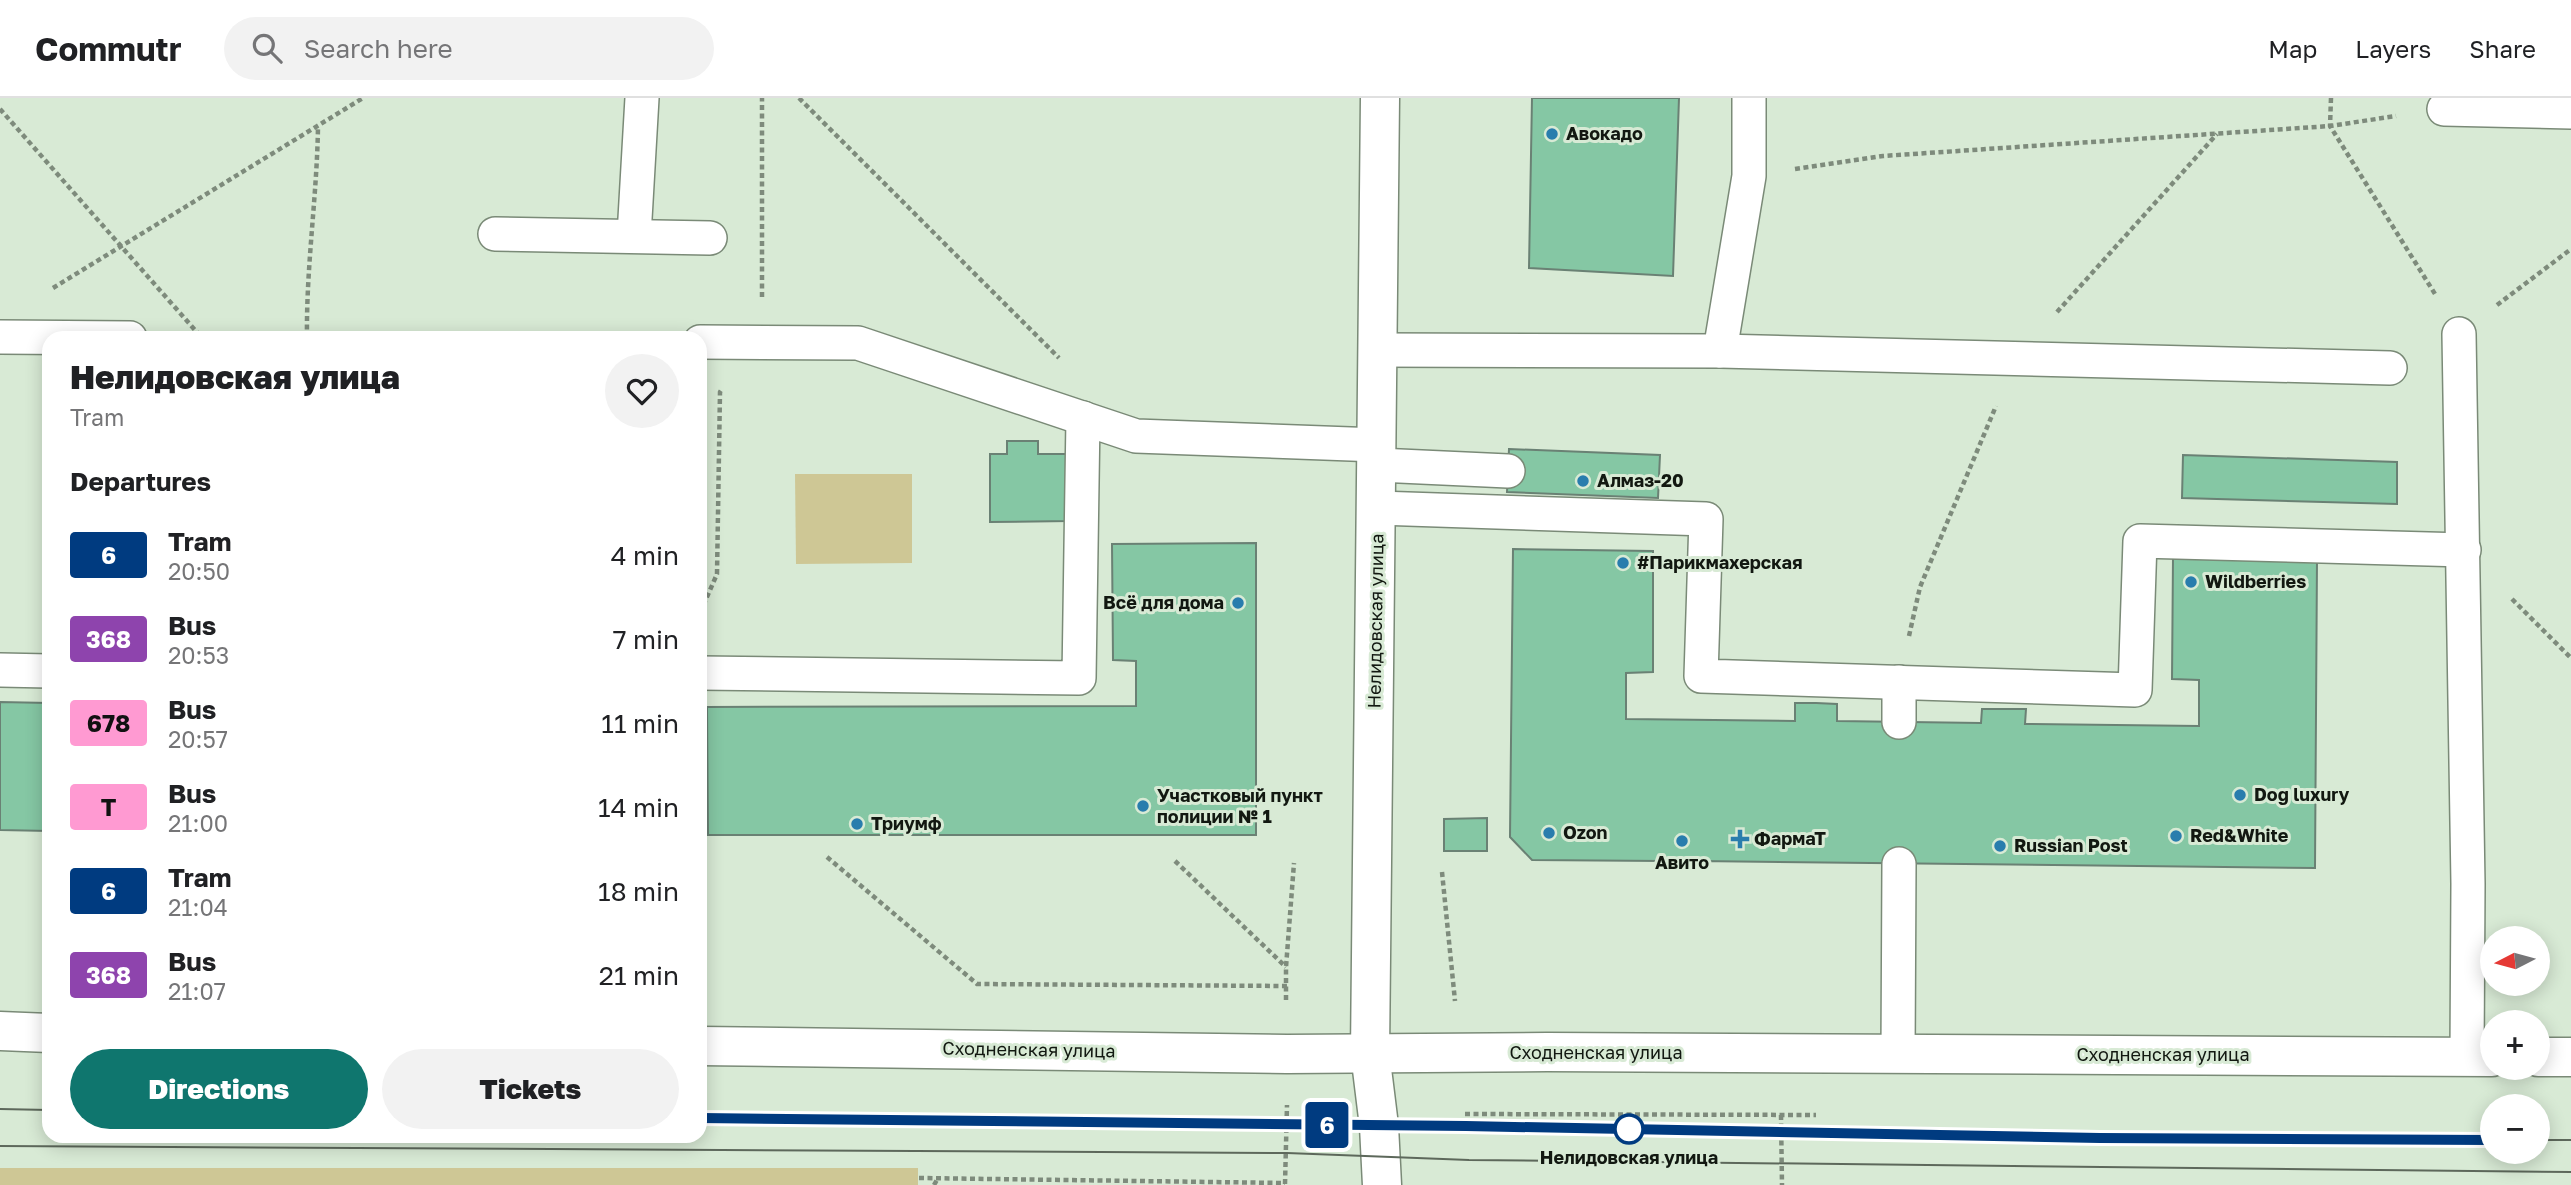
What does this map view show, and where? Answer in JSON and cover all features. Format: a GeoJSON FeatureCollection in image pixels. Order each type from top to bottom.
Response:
{"type":"FeatureCollection","features":[{"type":"Feature","properties":{"kind":"main road","name":"Нелидовская улица"},"geometry":{"type":"LineString","coordinates":[[1380,98],[1378,509],[1370,1053],[1379,1126],[1382,1185]]}},
{"type":"Feature","properties":{"kind":"main road"},"geometry":{"type":"LineString","coordinates":[[0,1031],[42,1033]]}},
{"type":"Feature","properties":{"kind":"main road","name":"Сходненская улица"},"geometry":{"type":"LineString","coordinates":[[707,1046],[1370,1053],[2479,1057]]}},
{"type":"Feature","properties":{"kind":"main road"},"geometry":{"type":"LineString","coordinates":[[2550,1057],[2571,1057]]}},
{"type":"Feature","properties":{"kind":"lane"},"geometry":{"type":"LineString","coordinates":[[634,236],[642,98]]}},
{"type":"Feature","properties":{"kind":"lane"},"geometry":{"type":"LineString","coordinates":[[1720,351],[1749,176],[1749,98]]}},
{"type":"Feature","properties":{"kind":"lane"},"geometry":{"type":"LineString","coordinates":[[2444,109],[2571,112]]}},
{"type":"Feature","properties":{"kind":"lane"},"geometry":{"type":"LineString","coordinates":[[495,234],[710,238]]}},
{"type":"Feature","properties":{"kind":"lane"},"geometry":{"type":"LineString","coordinates":[[2459,334],[2468,884],[2479,1057]]}},
{"type":"Feature","properties":{"kind":"lane"},"geometry":{"type":"LineString","coordinates":[[9,336],[42,337]]}},
{"type":"Feature","properties":{"kind":"lane"},"geometry":{"type":"LineString","coordinates":[[707,342],[858,343],[1136,436],[1378,455],[1508,471]]}},
{"type":"Feature","properties":{"kind":"lane"},"geometry":{"type":"LineString","coordinates":[[1379,350],[1720,351],[2390,368]]}},
{"type":"Feature","properties":{"kind":"lane"},"geometry":{"type":"LineString","coordinates":[[707,673],[1079,678],[1083,418]]}},
{"type":"Feature","properties":{"kind":"lane"},"geometry":{"type":"LineString","coordinates":[[1378,509],[1706,519],[1701,676],[2135,690],[2140,541],[2463,550]]}},
{"type":"Feature","properties":{"kind":"lane"},"geometry":{"type":"LineString","coordinates":[[0,670],[42,671]]}},
{"type":"Feature","properties":{"kind":"lane"},"geometry":{"type":"LineString","coordinates":[[1899,682],[1899,722]]}},
{"type":"Feature","properties":{"kind":"lane"},"geometry":{"type":"LineString","coordinates":[[1898,1054],[1899,864]]}},
{"type":"Feature","properties":{"kind":"path"},"geometry":{"type":"LineString","coordinates":[[9,336],[18,310],[363,98]]}},
{"type":"Feature","properties":{"kind":"path"},"geometry":{"type":"LineString","coordinates":[[707,596],[716,574],[720,392],[762,342],[762,98]]}},
{"type":"Feature","properties":{"kind":"path"},"geometry":{"type":"LineString","coordinates":[[799,98],[1059,359]]}},
{"type":"Feature","properties":{"kind":"path"},"geometry":{"type":"LineString","coordinates":[[2331,98],[2330,126],[2459,334],[2571,249]]}},
{"type":"Feature","properties":{"kind":"path"},"geometry":{"type":"LineString","coordinates":[[0,109],[196,331]]}},
{"type":"Feature","properties":{"kind":"path"},"geometry":{"type":"LineString","coordinates":[[1749,176],[1883,156],[2330,126],[2444,109]]}},
{"type":"Feature","properties":{"kind":"path"},"geometry":{"type":"LineString","coordinates":[[307,331],[306,289],[318,126]]}},
{"type":"Feature","properties":{"kind":"path"},"geometry":{"type":"LineString","coordinates":[[2057,313],[2218,133]]}},
{"type":"Feature","properties":{"kind":"path"},"geometry":{"type":"LineString","coordinates":[[1899,682],[1920,587],[2016,358]]}},
{"type":"Feature","properties":{"kind":"path"},"geometry":{"type":"LineString","coordinates":[[2463,550],[2571,658]]}},
{"type":"Feature","properties":{"kind":"path"},"geometry":{"type":"LineString","coordinates":[[827,857],[977,984],[1287,986]]}},
{"type":"Feature","properties":{"kind":"path"},"geometry":{"type":"LineString","coordinates":[[1175,861],[1286,967]]}},
{"type":"Feature","properties":{"kind":"path"},"geometry":{"type":"LineString","coordinates":[[1286,1000],[1294,863]]}},
{"type":"Feature","properties":{"kind":"path"},"geometry":{"type":"LineString","coordinates":[[1442,872],[1455,1001]]}},
{"type":"Feature","properties":{"kind":"path"},"geometry":{"type":"LineString","coordinates":[[919,1178],[1285,1184],[1288,1097]]}},
{"type":"Feature","properties":{"kind":"path"},"geometry":{"type":"LineString","coordinates":[[1465,1114],[1816,1115]]}},
{"type":"Feature","properties":{"kind":"path"},"geometry":{"type":"LineString","coordinates":[[1781,1115],[1782,1185]]}},
{"type":"Feature","properties":{"kind":"path"},"geometry":{"type":"LineString","coordinates":[[934,1185],[938,1178]]}},
{"type":"Feature","properties":{"kind":"shaded area"},"geometry":{"type":"Polygon","coordinates":[[[795,474],[912,474],[912,563],[796,564],[795,474]]]}},
{"type":"Feature","properties":{"kind":"shaded area"},"geometry":{"type":"Polygon","coordinates":[[[0,1168],[918,1168],[918,1185],[0,1185],[0,1168]]]}},
{"type":"Feature","properties":{"kind":"building"},"geometry":{"type":"Polygon","coordinates":[[[1532,98],[1679,98],[1673,276],[1529,268],[1532,98]]]}},
{"type":"Feature","properties":{"kind":"building"},"geometry":{"type":"Polygon","coordinates":[[[1007,441],[1038,441],[1038,454],[1069,454],[1069,521],[990,522],[990,454],[1007,454],[1007,441]]]}},
{"type":"Feature","properties":{"kind":"building","name":"Алмаз-20"},"geometry":{"type":"Polygon","coordinates":[[[1509,449],[1660,455],[1658,498],[1507,492],[1509,449]]]}},
{"type":"Feature","properties":{"kind":"building"},"geometry":{"type":"Polygon","coordinates":[[[2183,455],[2397,462],[2397,504],[2182,498],[2183,455]]]}},
{"type":"Feature","properties":{"kind":"building"},"geometry":{"type":"Polygon","coordinates":[[[1256,543],[1256,835],[708,835],[707,707],[1136,706],[1136,661],[1113,660],[1112,544],[1256,543]]]}},
{"type":"Feature","properties":{"kind":"building"},"geometry":{"type":"Polygon","coordinates":[[[1513,549],[1653,551],[1653,672],[1626,673],[1626,719],[1795,721],[1795,703],[1816,703],[1837,704],[1837,721],[1981,723],[1982,709],[2026,709],[2025,724],[2199,726],[2199,680],[2172,679],[2173,557],[2317,559],[2315,868],[1698,861],[1689,870],[1670,870],[1662,861],[1532,860],[1510,837],[1513,549]]]}},
{"type":"Feature","properties":{"kind":"building"},"geometry":{"type":"Polygon","coordinates":[[[0,702],[42,703],[42,831],[0,830],[0,702]]]}},
{"type":"Feature","properties":{"kind":"building"},"geometry":{"type":"Polygon","coordinates":[[[1487,818],[1487,851],[1444,851],[1444,819],[1487,818]]]}},
{"type":"Feature","properties":{"kind":"tram line"},"geometry":{"type":"LineString","coordinates":[[0,1109],[42,1110]]}},
{"type":"Feature","properties":{"kind":"tram line"},"geometry":{"type":"LineString","coordinates":[[707,1118],[2480,1140]]}},
{"type":"Feature","properties":{"kind":"tram line","name":"6"},"geometry":{"type":"LineString","coordinates":[[707,1118],[1466,1126],[2100,1138],[2480,1140]]}},
{"type":"Feature","properties":{"kind":"tram line"},"geometry":{"type":"LineString","coordinates":[[2550,1140],[2571,1140]]}},
{"type":"Feature","properties":{"kind":"tram line"},"geometry":{"type":"LineString","coordinates":[[0,1146],[1287,1153],[1469,1160],[2571,1172]]}},
{"type":"Feature","properties":{"kind":"place","name":"Авокадо"},"geometry":{"type":"Point","coordinates":[1552,134]}},
{"type":"Feature","properties":{"kind":"place","name":"Алмаз-20"},"geometry":{"type":"Point","coordinates":[1583,481]}},
{"type":"Feature","properties":{"kind":"place","name":"#Парикмахерская"},"geometry":{"type":"Point","coordinates":[1623,563]}},
{"type":"Feature","properties":{"kind":"place","name":"Wildberries"},"geometry":{"type":"Point","coordinates":[2191,582]}},
{"type":"Feature","properties":{"kind":"place","name":"Всё для дома"},"geometry":{"type":"Point","coordinates":[1238,603]}},
{"type":"Feature","properties":{"kind":"place","name":"Dog luxury"},"geometry":{"type":"Point","coordinates":[2240,795]}},
{"type":"Feature","properties":{"kind":"place","name":"Участковый пункт полиции № 1"},"geometry":{"type":"Point","coordinates":[1143,806]}},
{"type":"Feature","properties":{"kind":"place","name":"Триумф"},"geometry":{"type":"Point","coordinates":[857,824]}},
{"type":"Feature","properties":{"kind":"place","name":"Ozon"},"geometry":{"type":"Point","coordinates":[1549,833]}},
{"type":"Feature","properties":{"kind":"place","name":"Red&White"},"geometry":{"type":"Point","coordinates":[2176,836]}},
{"type":"Feature","properties":{"kind":"place","name":"ФармаТ"},"geometry":{"type":"Point","coordinates":[1740,839]}},
{"type":"Feature","properties":{"kind":"place","name":"Авито"},"geometry":{"type":"Point","coordinates":[1682,841]}},
{"type":"Feature","properties":{"kind":"place","name":"Russian Post"},"geometry":{"type":"Point","coordinates":[2000,846]}},
{"type":"Feature","properties":{"kind":"place","name":"Нелидовская улица"},"geometry":{"type":"Point","coordinates":[1629,1129]}}]}
